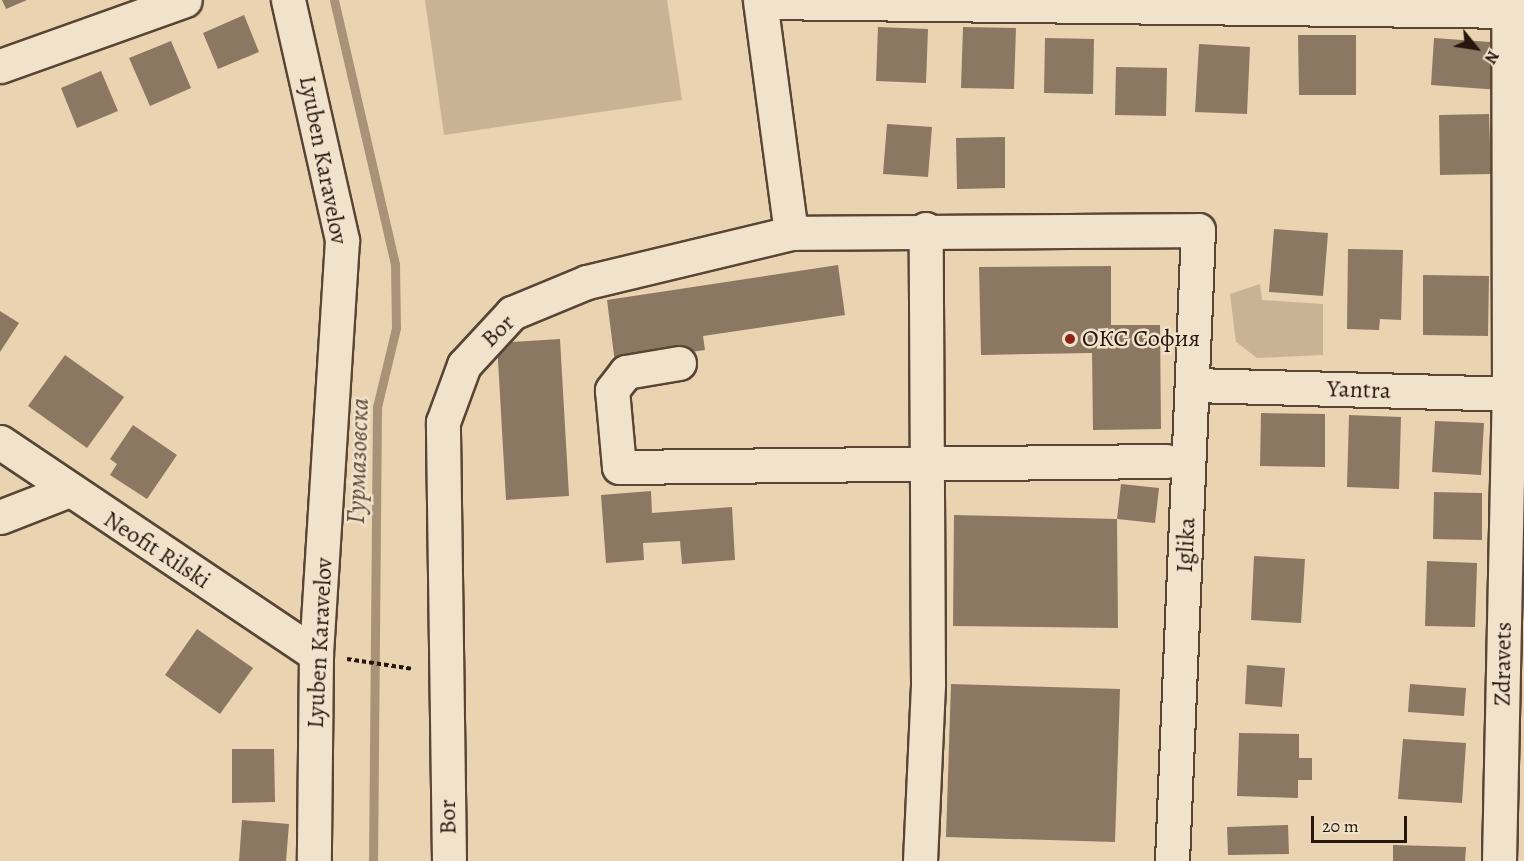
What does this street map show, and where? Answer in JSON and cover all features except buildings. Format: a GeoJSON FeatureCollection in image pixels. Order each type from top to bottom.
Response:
{"type":"FeatureCollection","features":[{"type":"Feature","properties":{"kind":"street"},"geometry":{"type":"LineString","coordinates":[[0,66],[185,0]]}},
{"type":"Feature","properties":{"kind":"street","name":"Lyuben Karavelov"},"geometry":{"type":"LineString","coordinates":[[288,0],[342,240],[316,654],[314,861]]}},
{"type":"Feature","properties":{"kind":"street"},"geometry":{"type":"LineString","coordinates":[[791,233],[760,1],[1513,7]]}},
{"type":"Feature","properties":{"kind":"street","name":"Zdravets"},"geometry":{"type":"LineString","coordinates":[[1499,861],[1516,394],[1513,7]]}},
{"type":"Feature","properties":{"kind":"street"},"geometry":{"type":"LineString","coordinates":[[921,861],[928,462],[926,229]]}},
{"type":"Feature","properties":{"kind":"street","name":"Bor"},"geometry":{"type":"LineString","coordinates":[[449,861],[443,422],[464,365],[513,313],[587,282],[791,233],[926,229],[1198,230]]}},
{"type":"Feature","properties":{"kind":"street","name":"Iglika"},"geometry":{"type":"LineString","coordinates":[[1172,861],[1194,385],[1198,230]]}},
{"type":"Feature","properties":{"kind":"street"},"geometry":{"type":"LineString","coordinates":[[679,363],[626,372],[612,390],[619,467],[1166,461]]}},
{"type":"Feature","properties":{"kind":"street","name":"Yantra"},"geometry":{"type":"LineString","coordinates":[[1194,385],[1516,394]]}},
{"type":"Feature","properties":{"kind":"street","name":"Neofit Rilski"},"geometry":{"type":"LineString","coordinates":[[0,442],[67,491],[316,654]]}},
{"type":"Feature","properties":{"kind":"street"},"geometry":{"type":"LineString","coordinates":[[0,517],[67,491]]}},
{"type":"Feature","properties":{"kind":"path"},"geometry":{"type":"LineString","coordinates":[[316,654],[446,675]]}},
{"type":"Feature","properties":{"kind":"shaded area"},"geometry":{"type":"Polygon","coordinates":[[[425,0],[667,0],[682,100],[444,135],[425,0]]]}},
{"type":"Feature","properties":{"kind":"shaded area"},"geometry":{"type":"Polygon","coordinates":[[[1260,284],[1262,300],[1323,304],[1323,355],[1257,358],[1236,342],[1230,294],[1260,284]]]}},
{"type":"Feature","properties":{"kind":"waterway","name":"Гурмазовска"},"geometry":{"type":"LineString","coordinates":[[334,0],[395,264],[396,328],[377,407],[373,861]]}},
{"type":"Feature","properties":{"kind":"place","name":"ОКС София"},"geometry":{"type":"Point","coordinates":[1070,339]}}]}
